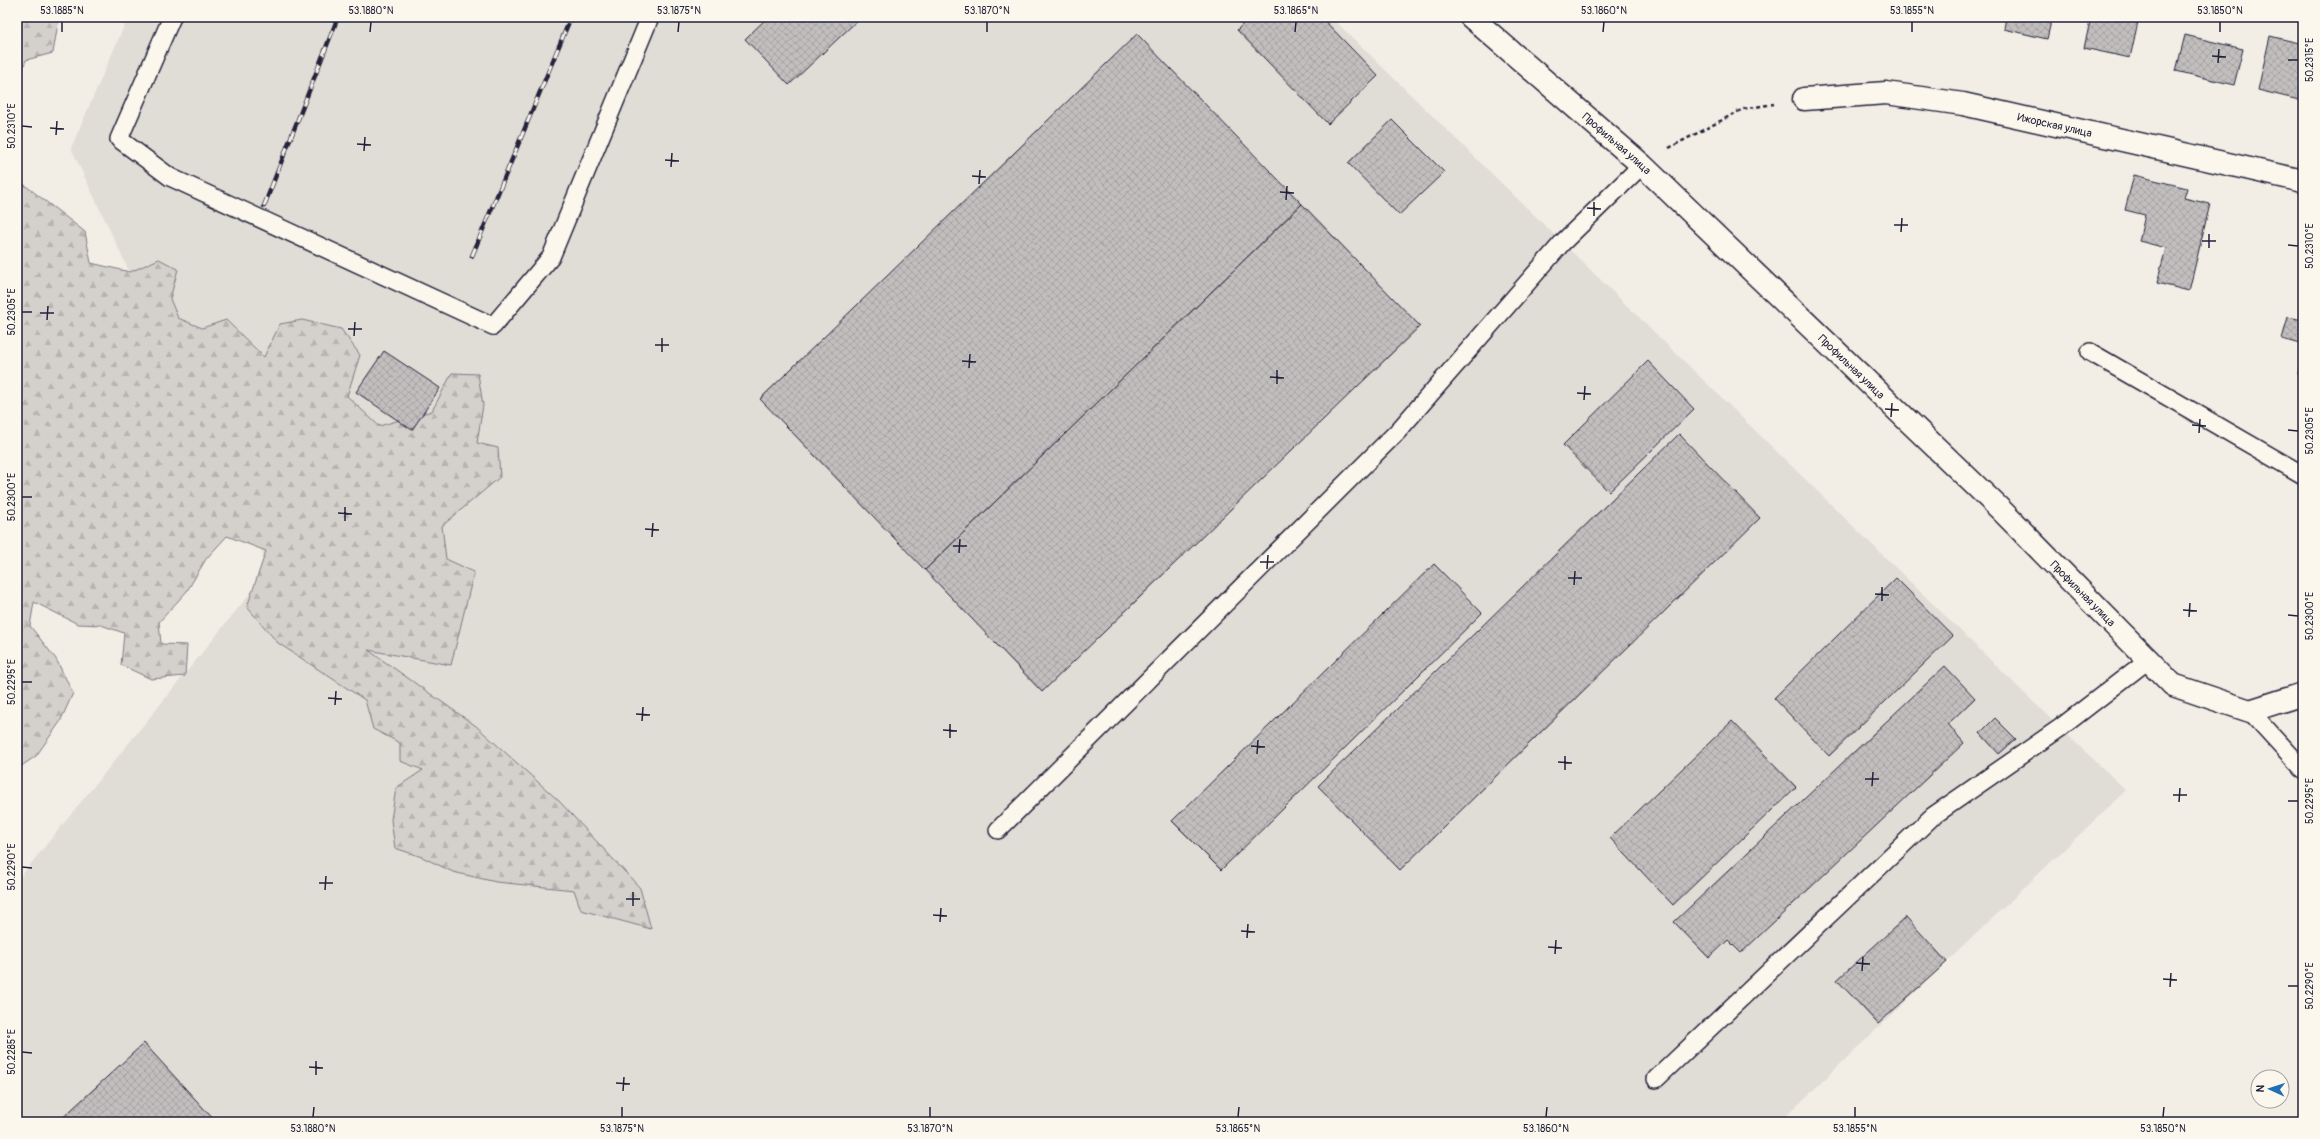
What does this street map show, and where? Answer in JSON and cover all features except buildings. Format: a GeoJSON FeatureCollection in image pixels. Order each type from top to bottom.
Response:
{"type":"FeatureCollection","features":[{"type":"Feature","properties":{"kind":"street","name":"Профильная улица"},"geometry":{"type":"LineString","coordinates":[[1471,17],[1642,165],[2002,511],[2173,685],[2250,711]]}},
{"type":"Feature","properties":{"kind":"street","name":"Ижорская улица"},"geometry":{"type":"LineString","coordinates":[[1804,99],[1886,93],[1963,104],[2303,181]]}},
{"type":"Feature","properties":{"kind":"street"},"geometry":{"type":"LineString","coordinates":[[2250,711],[2303,694]]}},
{"type":"Feature","properties":{"kind":"lane"},"geometry":{"type":"LineString","coordinates":[[172,17],[119,138],[170,177],[493,326],[551,257],[650,17]]}},
{"type":"Feature","properties":{"kind":"lane"},"geometry":{"type":"LineString","coordinates":[[998,830],[1398,431],[1562,243],[1642,165]]}},
{"type":"Feature","properties":{"kind":"lane"},"geometry":{"type":"LineString","coordinates":[[2090,352],[2303,475]]}},
{"type":"Feature","properties":{"kind":"lane"},"geometry":{"type":"LineString","coordinates":[[1656,1079],[1933,816],[2060,728],[2148,660]]}},
{"type":"Feature","properties":{"kind":"lane"},"geometry":{"type":"LineString","coordinates":[[2250,711],[2303,768]]}},
{"type":"Feature","properties":{"kind":"path"},"geometry":{"type":"LineString","coordinates":[[1642,165],[1669,148],[1743,109],[1804,99]]}},
{"type":"Feature","properties":{"kind":"shaded area"},"geometry":{"type":"Polygon","coordinates":[[[128,17],[1331,17],[2060,728],[2126,790],[1780,1122],[17,1122],[17,881],[270,569],[71,148],[128,17]]]}},
{"type":"Feature","properties":{"kind":"green space"},"geometry":{"type":"Polygon","coordinates":[[[17,17],[59,17],[53,53],[26,60],[17,84],[17,17]]]}},
{"type":"Feature","properties":{"kind":"green space"},"geometry":{"type":"Polygon","coordinates":[[[17,179],[85,232],[91,263],[130,272],[159,259],[178,269],[170,299],[178,318],[202,328],[226,320],[264,357],[280,324],[302,320],[341,329],[360,355],[347,396],[379,426],[432,411],[452,373],[478,374],[483,405],[477,443],[498,448],[500,477],[442,526],[446,559],[474,572],[451,665],[368,650],[476,726],[559,801],[640,888],[651,929],[581,910],[574,890],[496,882],[453,872],[422,857],[395,848],[391,820],[396,788],[423,770],[400,761],[400,743],[373,729],[365,700],[278,643],[247,607],[266,551],[227,536],[206,559],[187,591],[159,622],[161,644],[187,645],[185,676],[151,679],[121,665],[124,633],[101,625],[78,624],[34,602],[30,626],[56,659],[73,693],[60,722],[36,756],[17,769],[17,179]]]}},
{"type":"Feature","properties":{"kind":"railway"},"geometry":{"type":"LineString","coordinates":[[264,206],[338,17]]}},
{"type":"Feature","properties":{"kind":"railway"},"geometry":{"type":"LineString","coordinates":[[472,256],[571,17]]}}]}
